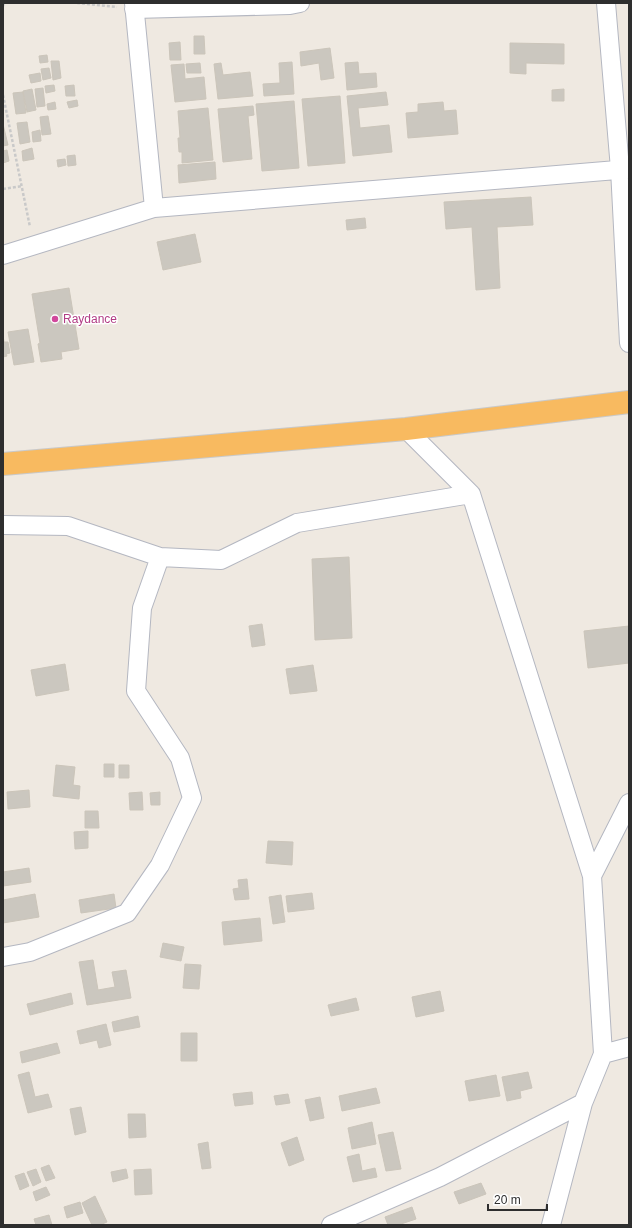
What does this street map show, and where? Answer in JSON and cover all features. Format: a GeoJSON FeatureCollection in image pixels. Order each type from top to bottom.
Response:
{"type":"FeatureCollection","features":[{"type":"Feature","properties":{"kind":"highway"},"geometry":{"type":"LineString","coordinates":[[3,464],[406,429],[629,402]]}},
{"type":"Feature","properties":{"kind":"street"},"geometry":{"type":"LineString","coordinates":[[154,208],[134,6],[290,5],[300,3]]}},
{"type":"Feature","properties":{"kind":"street"},"geometry":{"type":"LineString","coordinates":[[606,3],[625,169],[629,343]]}},
{"type":"Feature","properties":{"kind":"street"},"geometry":{"type":"LineString","coordinates":[[3,255],[154,208],[625,169]]}},
{"type":"Feature","properties":{"kind":"street"},"geometry":{"type":"LineString","coordinates":[[406,429],[471,494],[592,876],[603,1054],[583,1103],[551,1225]]}},
{"type":"Feature","properties":{"kind":"street"},"geometry":{"type":"LineString","coordinates":[[3,525],[68,526],[160,558],[221,560],[297,523],[471,494]]}},
{"type":"Feature","properties":{"kind":"street"},"geometry":{"type":"LineString","coordinates":[[3,957],[30,952],[127,913],[160,865],[192,798],[180,758],[136,691],[142,608],[160,558]]}},
{"type":"Feature","properties":{"kind":"street"},"geometry":{"type":"LineString","coordinates":[[592,876],[629,803]]}},
{"type":"Feature","properties":{"kind":"street"},"geometry":{"type":"LineString","coordinates":[[603,1054],[629,1047]]}},
{"type":"Feature","properties":{"kind":"street"},"geometry":{"type":"LineString","coordinates":[[331,1225],[440,1177],[583,1103]]}},
{"type":"Feature","properties":{"kind":"path"},"geometry":{"type":"LineString","coordinates":[[78,3],[134,6]]}},
{"type":"Feature","properties":{"kind":"path"},"geometry":{"type":"LineString","coordinates":[[3,94],[34,245]]}},
{"type":"Feature","properties":{"kind":"path"},"geometry":{"type":"LineString","coordinates":[[3,189],[22,186]]}},
{"type":"Feature","properties":{"kind":"building"},"geometry":{"type":"Polygon","coordinates":[[[194,36],[204,36],[205,54],[194,54],[194,36]]]}},
{"type":"Feature","properties":{"kind":"building"},"geometry":{"type":"Polygon","coordinates":[[[180,42],[181,60],[170,60],[169,43],[180,42]]]}},
{"type":"Feature","properties":{"kind":"building"},"geometry":{"type":"Polygon","coordinates":[[[510,43],[564,44],[564,64],[526,63],[526,74],[510,73],[510,43]]]}},
{"type":"Feature","properties":{"kind":"building"},"geometry":{"type":"Polygon","coordinates":[[[330,48],[334,78],[321,80],[319,63],[301,66],[300,52],[330,48]]]}},
{"type":"Feature","properties":{"kind":"building"},"geometry":{"type":"Polygon","coordinates":[[[47,55],[48,62],[40,63],[39,56],[47,55]]]}},
{"type":"Feature","properties":{"kind":"building"},"geometry":{"type":"Polygon","coordinates":[[[51,61],[59,61],[61,78],[53,80],[51,61]]]}},
{"type":"Feature","properties":{"kind":"building"},"geometry":{"type":"Polygon","coordinates":[[[292,62],[294,94],[264,96],[263,84],[280,83],[279,63],[292,62]]]}},
{"type":"Feature","properties":{"kind":"building"},"geometry":{"type":"Polygon","coordinates":[[[358,62],[359,74],[376,73],[377,87],[347,90],[345,63],[358,62]]]}},
{"type":"Feature","properties":{"kind":"building"},"geometry":{"type":"Polygon","coordinates":[[[200,63],[201,73],[187,73],[186,64],[200,63]]]}},
{"type":"Feature","properties":{"kind":"building"},"geometry":{"type":"Polygon","coordinates":[[[221,63],[223,75],[250,72],[253,96],[218,99],[214,64],[221,63]]]}},
{"type":"Feature","properties":{"kind":"building"},"geometry":{"type":"Polygon","coordinates":[[[184,64],[185,79],[204,77],[206,99],[175,102],[171,65],[184,64]]]}},
{"type":"Feature","properties":{"kind":"building"},"geometry":{"type":"Polygon","coordinates":[[[49,68],[51,78],[43,80],[41,69],[49,68]]]}},
{"type":"Feature","properties":{"kind":"building"},"geometry":{"type":"Polygon","coordinates":[[[40,73],[41,81],[31,83],[29,75],[40,73]]]}},
{"type":"Feature","properties":{"kind":"building"},"geometry":{"type":"Polygon","coordinates":[[[54,85],[55,91],[46,93],[45,86],[54,85]]]}},
{"type":"Feature","properties":{"kind":"building"},"geometry":{"type":"Polygon","coordinates":[[[74,85],[75,96],[66,96],[65,86],[74,85]]]}},
{"type":"Feature","properties":{"kind":"building"},"geometry":{"type":"Polygon","coordinates":[[[43,88],[45,106],[37,107],[35,89],[43,88]]]}},
{"type":"Feature","properties":{"kind":"building"},"geometry":{"type":"Polygon","coordinates":[[[32,89],[36,110],[27,112],[23,91],[32,89]]]}},
{"type":"Feature","properties":{"kind":"building"},"geometry":{"type":"Polygon","coordinates":[[[564,89],[564,101],[552,101],[552,90],[564,89]]]}},
{"type":"Feature","properties":{"kind":"building"},"geometry":{"type":"Polygon","coordinates":[[[23,92],[26,113],[16,114],[13,93],[23,92]]]}},
{"type":"Feature","properties":{"kind":"building"},"geometry":{"type":"Polygon","coordinates":[[[386,92],[388,105],[358,108],[360,128],[389,125],[392,152],[353,156],[347,96],[386,92]]]}},
{"type":"Feature","properties":{"kind":"building"},"geometry":{"type":"Polygon","coordinates":[[[340,96],[345,163],[308,166],[302,99],[340,96]]]}},
{"type":"Feature","properties":{"kind":"building"},"geometry":{"type":"Polygon","coordinates":[[[77,100],[78,106],[69,108],[67,102],[77,100]]]}},
{"type":"Feature","properties":{"kind":"building"},"geometry":{"type":"Polygon","coordinates":[[[294,101],[299,168],[262,171],[256,104],[294,101]]]}},
{"type":"Feature","properties":{"kind":"building"},"geometry":{"type":"Polygon","coordinates":[[[55,102],[56,109],[48,110],[47,104],[55,102]]]}},
{"type":"Feature","properties":{"kind":"building"},"geometry":{"type":"Polygon","coordinates":[[[443,102],[444,111],[456,110],[458,134],[408,138],[406,113],[418,112],[418,104],[443,102]]]}},
{"type":"Feature","properties":{"kind":"building"},"geometry":{"type":"Polygon","coordinates":[[[253,106],[254,115],[248,116],[252,159],[223,162],[218,109],[253,106]]]}},
{"type":"Feature","properties":{"kind":"building"},"geometry":{"type":"Polygon","coordinates":[[[208,108],[213,160],[182,163],[182,152],[179,152],[178,138],[180,138],[178,111],[208,108]]]}},
{"type":"Feature","properties":{"kind":"building"},"geometry":{"type":"Polygon","coordinates":[[[48,116],[51,134],[42,135],[40,117],[48,116]]]}},
{"type":"Feature","properties":{"kind":"building"},"geometry":{"type":"Polygon","coordinates":[[[27,122],[30,142],[20,144],[17,123],[27,122]]]}},
{"type":"Feature","properties":{"kind":"building"},"geometry":{"type":"Polygon","coordinates":[[[3,124],[8,145],[3,146],[3,124]]]}},
{"type":"Feature","properties":{"kind":"building"},"geometry":{"type":"Polygon","coordinates":[[[40,130],[41,141],[33,142],[32,132],[40,130]]]}},
{"type":"Feature","properties":{"kind":"building"},"geometry":{"type":"Polygon","coordinates":[[[32,148],[34,159],[23,161],[22,151],[32,148]]]}},
{"type":"Feature","properties":{"kind":"building"},"geometry":{"type":"Polygon","coordinates":[[[7,150],[9,161],[3,163],[3,151],[7,150]]]}},
{"type":"Feature","properties":{"kind":"building"},"geometry":{"type":"Polygon","coordinates":[[[75,155],[76,165],[68,166],[67,156],[75,155]]]}},
{"type":"Feature","properties":{"kind":"building"},"geometry":{"type":"Polygon","coordinates":[[[65,159],[66,165],[58,167],[57,160],[65,159]]]}},
{"type":"Feature","properties":{"kind":"building"},"geometry":{"type":"Polygon","coordinates":[[[215,162],[216,179],[179,183],[178,165],[215,162]]]}},
{"type":"Feature","properties":{"kind":"building"},"geometry":{"type":"Polygon","coordinates":[[[531,197],[533,225],[497,227],[500,288],[476,290],[472,227],[446,229],[444,202],[531,197]]]}},
{"type":"Feature","properties":{"kind":"building"},"geometry":{"type":"Polygon","coordinates":[[[365,218],[366,228],[347,230],[346,220],[365,218]]]}},
{"type":"Feature","properties":{"kind":"building"},"geometry":{"type":"Polygon","coordinates":[[[195,234],[201,262],[163,270],[157,242],[195,234]]]}},
{"type":"Feature","properties":{"kind":"building","name":"Raydance"},"geometry":{"type":"Polygon","coordinates":[[[69,288],[79,349],[61,352],[62,359],[41,362],[38,344],[40,343],[32,294],[69,288]]]}},
{"type":"Feature","properties":{"kind":"building"},"geometry":{"type":"Polygon","coordinates":[[[28,329],[34,362],[14,365],[8,332],[28,329]]]}},
{"type":"Feature","properties":{"kind":"building"},"geometry":{"type":"Polygon","coordinates":[[[3,335],[4,342],[8,342],[10,353],[3,357],[3,335]]]}},
{"type":"Feature","properties":{"kind":"building"},"geometry":{"type":"Polygon","coordinates":[[[349,557],[352,638],[315,640],[312,559],[349,557]]]}},
{"type":"Feature","properties":{"kind":"building"},"geometry":{"type":"Polygon","coordinates":[[[262,624],[265,645],[252,647],[249,626],[262,624]]]}},
{"type":"Feature","properties":{"kind":"building"},"geometry":{"type":"Polygon","coordinates":[[[629,626],[629,663],[588,668],[584,631],[629,626]]]}},
{"type":"Feature","properties":{"kind":"building"},"geometry":{"type":"Polygon","coordinates":[[[65,664],[69,690],[36,696],[31,670],[65,664]]]}},
{"type":"Feature","properties":{"kind":"building"},"geometry":{"type":"Polygon","coordinates":[[[313,665],[317,691],[290,694],[286,669],[313,665]]]}},
{"type":"Feature","properties":{"kind":"building"},"geometry":{"type":"Polygon","coordinates":[[[104,764],[114,764],[114,777],[104,777],[104,764]]]}},
{"type":"Feature","properties":{"kind":"building"},"geometry":{"type":"Polygon","coordinates":[[[56,765],[75,767],[73,785],[80,786],[79,799],[53,796],[56,765]]]}},
{"type":"Feature","properties":{"kind":"building"},"geometry":{"type":"Polygon","coordinates":[[[119,765],[129,765],[129,778],[119,778],[119,765]]]}},
{"type":"Feature","properties":{"kind":"building"},"geometry":{"type":"Polygon","coordinates":[[[29,790],[30,807],[8,809],[7,792],[29,790]]]}},
{"type":"Feature","properties":{"kind":"building"},"geometry":{"type":"Polygon","coordinates":[[[142,792],[143,810],[130,810],[129,793],[142,792]]]}},
{"type":"Feature","properties":{"kind":"building"},"geometry":{"type":"Polygon","coordinates":[[[160,792],[160,805],[151,805],[150,793],[160,792]]]}},
{"type":"Feature","properties":{"kind":"building"},"geometry":{"type":"Polygon","coordinates":[[[85,811],[98,811],[99,828],[85,828],[85,811]]]}},
{"type":"Feature","properties":{"kind":"building"},"geometry":{"type":"Polygon","coordinates":[[[88,831],[88,848],[75,849],[74,832],[88,831]]]}},
{"type":"Feature","properties":{"kind":"building"},"geometry":{"type":"Polygon","coordinates":[[[268,841],[293,842],[292,865],[266,863],[268,841]]]}},
{"type":"Feature","properties":{"kind":"building"},"geometry":{"type":"Polygon","coordinates":[[[29,868],[31,882],[3,886],[3,872],[29,868]]]}},
{"type":"Feature","properties":{"kind":"building"},"geometry":{"type":"Polygon","coordinates":[[[247,879],[249,899],[235,900],[233,889],[239,888],[238,880],[247,879]]]}},
{"type":"Feature","properties":{"kind":"building"},"geometry":{"type":"Polygon","coordinates":[[[312,893],[314,909],[288,912],[286,896],[312,893]]]}},
{"type":"Feature","properties":{"kind":"building"},"geometry":{"type":"Polygon","coordinates":[[[35,894],[39,917],[3,923],[3,900],[35,894]]]}},
{"type":"Feature","properties":{"kind":"building"},"geometry":{"type":"Polygon","coordinates":[[[114,894],[116,908],[81,913],[79,900],[114,894]]]}},
{"type":"Feature","properties":{"kind":"building"},"geometry":{"type":"Polygon","coordinates":[[[281,895],[285,922],[273,924],[269,897],[281,895]]]}},
{"type":"Feature","properties":{"kind":"building"},"geometry":{"type":"Polygon","coordinates":[[[260,918],[262,941],[224,945],[222,922],[260,918]]]}},
{"type":"Feature","properties":{"kind":"building"},"geometry":{"type":"Polygon","coordinates":[[[163,943],[184,947],[181,961],[160,957],[163,943]]]}},
{"type":"Feature","properties":{"kind":"building"},"geometry":{"type":"Polygon","coordinates":[[[93,960],[98,990],[115,987],[112,972],[126,970],[131,998],[87,1005],[79,962],[93,960]]]}},
{"type":"Feature","properties":{"kind":"building"},"geometry":{"type":"Polygon","coordinates":[[[185,964],[201,965],[199,989],[183,988],[185,964]]]}},
{"type":"Feature","properties":{"kind":"building"},"geometry":{"type":"Polygon","coordinates":[[[440,991],[444,1011],[416,1017],[412,997],[440,991]]]}},
{"type":"Feature","properties":{"kind":"building"},"geometry":{"type":"Polygon","coordinates":[[[71,993],[73,1004],[30,1015],[27,1004],[71,993]]]}},
{"type":"Feature","properties":{"kind":"building"},"geometry":{"type":"Polygon","coordinates":[[[356,998],[359,1010],[331,1016],[328,1005],[356,998]]]}},
{"type":"Feature","properties":{"kind":"building"},"geometry":{"type":"Polygon","coordinates":[[[138,1016],[140,1027],[114,1032],[112,1022],[138,1016]]]}},
{"type":"Feature","properties":{"kind":"building"},"geometry":{"type":"Polygon","coordinates":[[[106,1024],[111,1045],[99,1048],[97,1040],[80,1044],[77,1031],[106,1024]]]}},
{"type":"Feature","properties":{"kind":"building"},"geometry":{"type":"Polygon","coordinates":[[[181,1033],[197,1033],[197,1061],[181,1061],[181,1033]]]}},
{"type":"Feature","properties":{"kind":"building"},"geometry":{"type":"Polygon","coordinates":[[[57,1043],[60,1053],[22,1063],[20,1052],[57,1043]]]}},
{"type":"Feature","properties":{"kind":"building"},"geometry":{"type":"Polygon","coordinates":[[[29,1072],[35,1097],[48,1094],[52,1107],[28,1113],[18,1075],[29,1072]]]}},
{"type":"Feature","properties":{"kind":"building"},"geometry":{"type":"Polygon","coordinates":[[[528,1072],[532,1088],[520,1091],[521,1098],[507,1101],[502,1077],[528,1072]]]}},
{"type":"Feature","properties":{"kind":"building"},"geometry":{"type":"Polygon","coordinates":[[[496,1075],[500,1096],[469,1101],[465,1081],[496,1075]]]}},
{"type":"Feature","properties":{"kind":"building"},"geometry":{"type":"Polygon","coordinates":[[[376,1088],[380,1103],[342,1111],[339,1096],[376,1088]]]}},
{"type":"Feature","properties":{"kind":"building"},"geometry":{"type":"Polygon","coordinates":[[[252,1092],[253,1104],[235,1106],[233,1094],[252,1092]]]}},
{"type":"Feature","properties":{"kind":"building"},"geometry":{"type":"Polygon","coordinates":[[[288,1094],[290,1103],[276,1105],[274,1096],[288,1094]]]}},
{"type":"Feature","properties":{"kind":"building"},"geometry":{"type":"Polygon","coordinates":[[[320,1097],[324,1118],[310,1121],[305,1100],[320,1097]]]}},
{"type":"Feature","properties":{"kind":"building"},"geometry":{"type":"Polygon","coordinates":[[[81,1107],[86,1132],[75,1135],[70,1109],[81,1107]]]}},
{"type":"Feature","properties":{"kind":"building"},"geometry":{"type":"Polygon","coordinates":[[[128,1114],[145,1114],[146,1137],[129,1138],[128,1114]]]}},
{"type":"Feature","properties":{"kind":"building"},"geometry":{"type":"Polygon","coordinates":[[[372,1122],[376,1144],[352,1149],[348,1128],[372,1122]]]}},
{"type":"Feature","properties":{"kind":"building"},"geometry":{"type":"Polygon","coordinates":[[[393,1132],[401,1169],[386,1171],[378,1135],[393,1132]]]}},
{"type":"Feature","properties":{"kind":"building"},"geometry":{"type":"Polygon","coordinates":[[[297,1137],[304,1160],[289,1166],[281,1143],[297,1137]]]}},
{"type":"Feature","properties":{"kind":"building"},"geometry":{"type":"Polygon","coordinates":[[[208,1142],[211,1168],[202,1169],[198,1144],[208,1142]]]}},
{"type":"Feature","properties":{"kind":"building"},"geometry":{"type":"Polygon","coordinates":[[[359,1154],[362,1171],[375,1168],[377,1177],[353,1182],[347,1157],[359,1154]]]}},
{"type":"Feature","properties":{"kind":"building"},"geometry":{"type":"Polygon","coordinates":[[[49,1165],[55,1178],[46,1181],[41,1168],[49,1165]]]}},
{"type":"Feature","properties":{"kind":"building"},"geometry":{"type":"Polygon","coordinates":[[[36,1169],[41,1182],[33,1186],[27,1172],[36,1169]]]}},
{"type":"Feature","properties":{"kind":"building"},"geometry":{"type":"Polygon","coordinates":[[[126,1169],[128,1178],[113,1182],[111,1172],[126,1169]]]}},
{"type":"Feature","properties":{"kind":"building"},"geometry":{"type":"Polygon","coordinates":[[[151,1169],[152,1194],[135,1195],[134,1170],[151,1169]]]}},
{"type":"Feature","properties":{"kind":"building"},"geometry":{"type":"Polygon","coordinates":[[[24,1173],[29,1186],[20,1190],[15,1176],[24,1173]]]}},
{"type":"Feature","properties":{"kind":"building"},"geometry":{"type":"Polygon","coordinates":[[[481,1183],[486,1194],[459,1204],[454,1192],[481,1183]]]}},
{"type":"Feature","properties":{"kind":"building"},"geometry":{"type":"Polygon","coordinates":[[[46,1187],[50,1195],[36,1201],[33,1192],[46,1187]]]}},
{"type":"Feature","properties":{"kind":"building"},"geometry":{"type":"Polygon","coordinates":[[[95,1196],[107,1222],[100,1225],[92,1225],[82,1203],[95,1196]]]}},
{"type":"Feature","properties":{"kind":"building"},"geometry":{"type":"Polygon","coordinates":[[[80,1202],[83,1213],[67,1218],[64,1207],[80,1202]]]}},
{"type":"Feature","properties":{"kind":"building"},"geometry":{"type":"Polygon","coordinates":[[[412,1207],[416,1219],[398,1225],[388,1225],[385,1217],[412,1207]]]}},
{"type":"Feature","properties":{"kind":"building"},"geometry":{"type":"Polygon","coordinates":[[[49,1215],[52,1225],[36,1225],[34,1219],[49,1215]]]}},
{"type":"Feature","properties":{"kind":"place","name":"Raydance"},"geometry":{"type":"Point","coordinates":[55,319]}}]}
